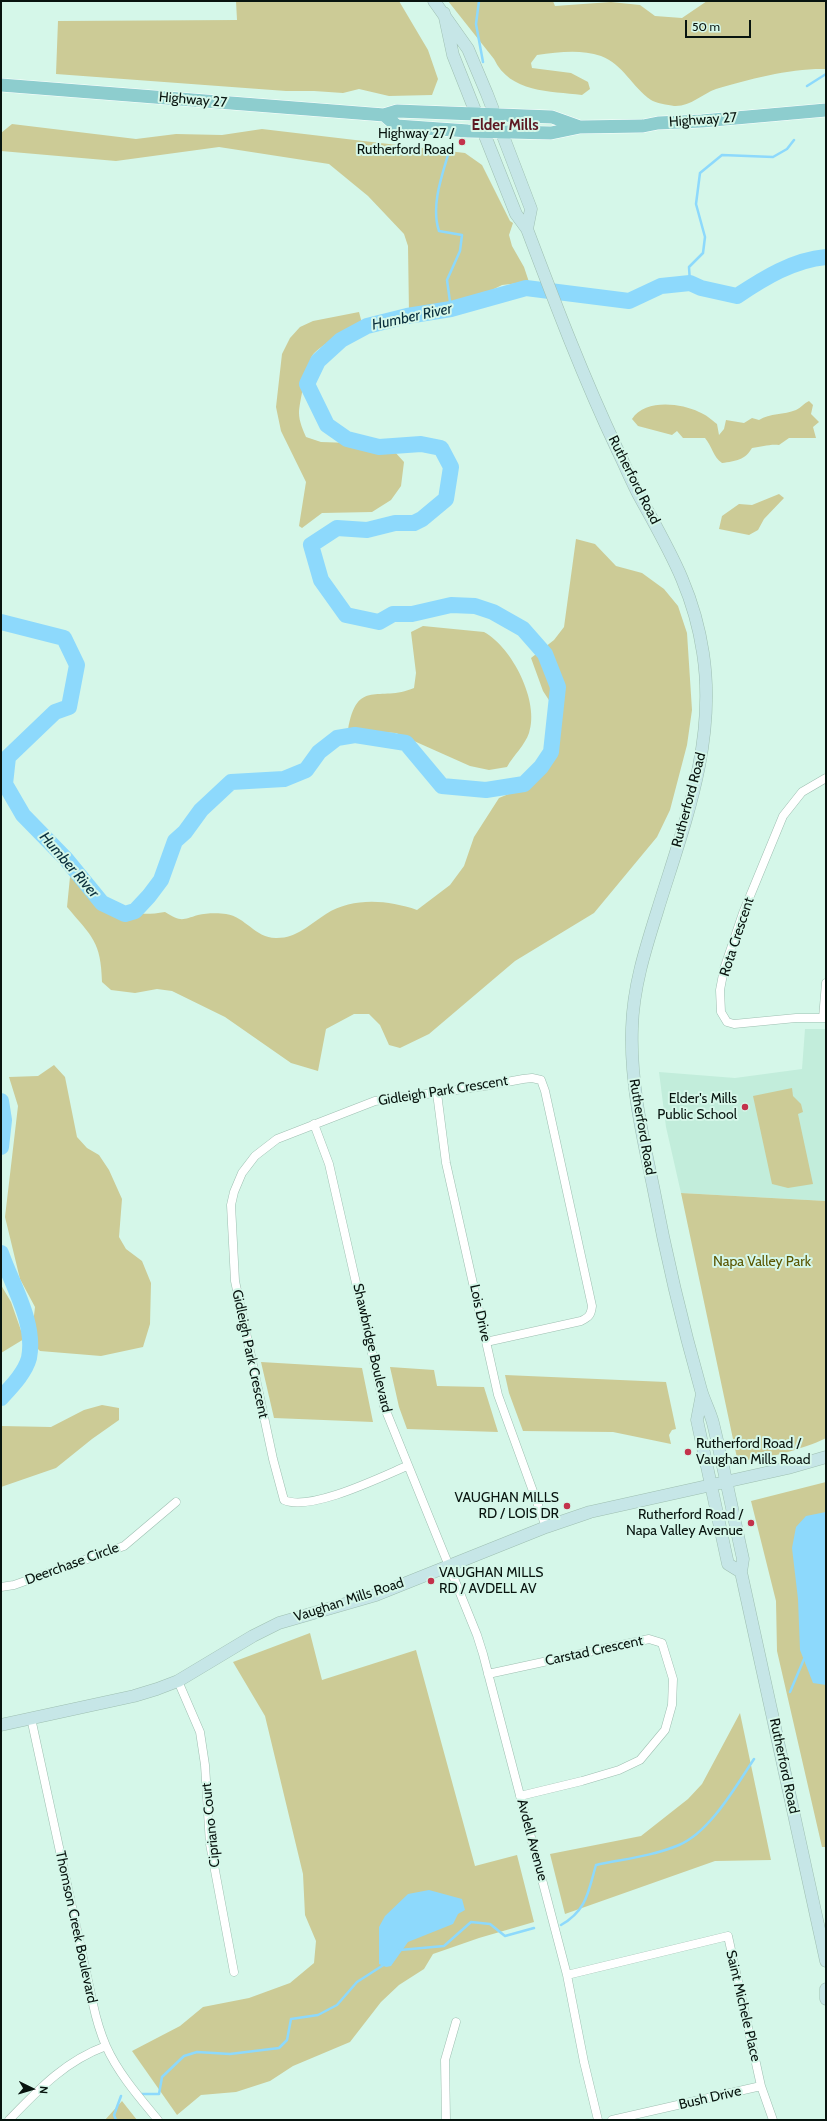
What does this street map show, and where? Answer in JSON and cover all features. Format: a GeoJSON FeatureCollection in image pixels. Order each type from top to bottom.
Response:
{"type":"FeatureCollection","features":[{"type":"Feature","properties":{"kind":"main road","name":"Rutherford Road"},"geometry":{"type":"LineString","coordinates":[[434,1],[444,13],[468,49],[502,132],[531,209],[527,229]]}},
{"type":"Feature","properties":{"kind":"main road","name":"Rutherford Road"},"geometry":{"type":"LineString","coordinates":[[444,13],[453,55],[485,131],[516,214],[527,229],[590,390],[638,494],[680,572],[694,612],[704,656],[707,706],[705,739],[700,769],[639,973],[633,1006],[632,1055],[637,1106],[667,1259],[702,1394],[712,1418],[743,1559],[741,1572],[826,1961]]}},
{"type":"Feature","properties":{"kind":"main road","name":"Highway 27"},"geometry":{"type":"LineString","coordinates":[[1,85],[384,115],[397,111],[552,117],[580,127]]}},
{"type":"Feature","properties":{"kind":"main road","name":"Highway 27"},"geometry":{"type":"LineString","coordinates":[[384,115],[397,126],[502,132],[551,133],[580,127],[643,126],[658,123],[826,110]]}},
{"type":"Feature","properties":{"kind":"main road","name":"Rutherford Road"},"geometry":{"type":"LineString","coordinates":[[702,1394],[697,1420],[728,1564],[741,1572]]}},
{"type":"Feature","properties":{"kind":"main road","name":"Vaughan Mills Road"},"geometry":{"type":"LineString","coordinates":[[1,1725],[134,1696],[178,1681],[273,1626],[376,1595],[546,1526],[601,1509],[801,1465],[826,1457]]}},
{"type":"Feature","properties":{"kind":"main road"},"geometry":{"type":"LineString","coordinates":[[826,1989],[824,1993],[826,1999]]}},
{"type":"Feature","properties":{"kind":"street","name":"Rota Crescent"},"geometry":{"type":"LineString","coordinates":[[825,1018],[796,1018],[734,1024],[727,1022],[721,1012],[720,990],[724,969],[743,913],[783,816],[802,792],[826,778]]}},
{"type":"Feature","properties":{"kind":"street"},"geometry":{"type":"LineString","coordinates":[[825,1018],[826,983]]}},
{"type":"Feature","properties":{"kind":"street","name":"Gidleigh Park Crescent"},"geometry":{"type":"LineString","coordinates":[[407,1466],[361,1485],[322,1498],[294,1503],[284,1500],[281,1493],[236,1289],[231,1205],[239,1179],[255,1156],[266,1146],[284,1136],[375,1102],[437,1094],[523,1079],[532,1078],[541,1080],[547,1099],[592,1306],[588,1318],[581,1321],[486,1342]]}},
{"type":"Feature","properties":{"kind":"street","name":"Lois Drive"},"geometry":{"type":"LineString","coordinates":[[437,1094],[446,1163],[502,1408],[546,1526]]}},
{"type":"Feature","properties":{"kind":"street","name":"Shawbridge Boulevard"},"geometry":{"type":"LineString","coordinates":[[314,1124],[329,1164],[384,1406],[407,1466],[449,1565]]}},
{"type":"Feature","properties":{"kind":"street","name":"Deerchase Circle"},"geometry":{"type":"LineString","coordinates":[[1,1587],[14,1585],[124,1546],[176,1502]]}},
{"type":"Feature","properties":{"kind":"street","name":"Avdell Avenue"},"geometry":{"type":"LineString","coordinates":[[449,1565],[477,1635],[488,1674],[567,1975],[584,2062],[598,2120]]}},
{"type":"Feature","properties":{"kind":"street","name":"Carstad Crescent"},"geometry":{"type":"LineString","coordinates":[[488,1674],[649,1639],[662,1643],[673,1679],[672,1705],[665,1730],[640,1760],[604,1774],[520,1796]]}},
{"type":"Feature","properties":{"kind":"street","name":"Cipriano Court"},"geometry":{"type":"LineString","coordinates":[[178,1681],[200,1732],[205,1765],[210,1844],[234,1972]]}},
{"type":"Feature","properties":{"kind":"street","name":"Thomson Creek Boulevard"},"geometry":{"type":"LineString","coordinates":[[31,1718],[93,2004],[106,2046],[122,2073],[158,2120]]}},
{"type":"Feature","properties":{"kind":"street","name":"Saint Michele Place"},"geometry":{"type":"LineString","coordinates":[[567,1975],[728,1936],[761,2086],[773,2120]]}},
{"type":"Feature","properties":{"kind":"street"},"geometry":{"type":"LineString","coordinates":[[446,2120],[445,2060],[456,2022]]}},
{"type":"Feature","properties":{"kind":"street"},"geometry":{"type":"LineString","coordinates":[[10,2120],[45,2082],[90,2052],[106,2046]]}},
{"type":"Feature","properties":{"kind":"street","name":"Bush Drive"},"geometry":{"type":"LineString","coordinates":[[612,2120],[761,2086]]}},
{"type":"Feature","properties":{"kind":"shaded area","name":"Elder's Mills Public School"},"geometry":{"type":"Polygon","coordinates":[[[805,1029],[826,1029],[826,1201],[681,1193],[666,1127],[659,1072],[735,1078],[802,1069],[805,1029]]]}},
{"type":"Feature","properties":{"kind":"green space"},"geometry":{"type":"Polygon","coordinates":[[[236,1],[399,1],[428,50],[438,79],[432,95],[389,96],[359,89],[343,93],[286,91],[56,74],[58,21],[237,20],[236,1]]]}},
{"type":"Feature","properties":{"kind":"green space"},"geometry":{"type":"Polygon","coordinates":[[[448,1],[553,1],[555,6],[611,2],[640,5],[655,16],[682,18],[707,1],[826,1],[826,69],[799,70],[756,78],[716,89],[691,102],[680,106],[674,106],[651,100],[638,89],[615,64],[601,56],[585,52],[561,52],[537,55],[531,63],[532,68],[571,73],[588,82],[590,89],[582,95],[544,91],[520,84],[501,70],[448,1]]]}},
{"type":"Feature","properties":{"kind":"green space"},"geometry":{"type":"Polygon","coordinates":[[[12,124],[136,139],[176,134],[222,135],[262,129],[465,153],[482,165],[510,221],[513,223],[509,235],[512,246],[524,267],[529,282],[502,285],[484,294],[447,306],[409,313],[408,246],[404,234],[368,196],[329,164],[219,147],[116,161],[1,151],[1,133],[12,124]]]}},
{"type":"Feature","properties":{"kind":"green space"},"geometry":{"type":"Polygon","coordinates":[[[359,312],[363,327],[328,342],[312,356],[300,401],[300,422],[306,437],[321,442],[379,444],[394,451],[404,462],[401,486],[391,500],[372,512],[322,513],[302,528],[299,526],[306,482],[281,431],[276,407],[282,354],[290,338],[300,327],[313,321],[359,312]]]}},
{"type":"Feature","properties":{"kind":"green space"},"geometry":{"type":"Polygon","coordinates":[[[809,401],[813,405],[811,414],[819,422],[813,427],[816,438],[789,438],[779,445],[752,448],[746,455],[732,462],[722,463],[719,461],[705,438],[683,438],[677,431],[672,435],[638,426],[632,419],[645,408],[663,405],[682,406],[701,413],[711,419],[717,424],[719,435],[724,429],[726,420],[744,423],[752,418],[759,420],[768,416],[796,410],[809,401]]]}},
{"type":"Feature","properties":{"kind":"green space"},"geometry":{"type":"Polygon","coordinates":[[[779,494],[784,498],[764,519],[758,530],[749,535],[719,529],[722,516],[739,504],[752,505],[779,494]]]}},
{"type":"Feature","properties":{"kind":"green space"},"geometry":{"type":"Polygon","coordinates":[[[576,539],[595,544],[616,566],[642,573],[664,589],[678,606],[687,633],[692,710],[687,745],[670,810],[657,837],[594,913],[515,961],[429,1034],[400,1048],[389,1045],[380,1025],[369,1014],[354,1014],[326,1029],[318,1071],[291,1063],[225,1017],[172,991],[157,989],[135,993],[111,990],[102,982],[100,957],[94,940],[67,907],[70,877],[104,901],[124,911],[149,914],[165,912],[178,919],[185,919],[205,914],[226,914],[239,919],[263,935],[277,938],[291,936],[326,914],[348,905],[382,902],[417,910],[450,885],[464,866],[474,837],[499,798],[511,793],[546,764],[557,746],[560,717],[543,691],[531,658],[554,640],[564,627],[576,539]]]}},
{"type":"Feature","properties":{"kind":"green space"},"geometry":{"type":"Polygon","coordinates":[[[423,626],[484,632],[494,639],[513,662],[527,691],[531,706],[531,720],[527,737],[507,767],[489,770],[470,766],[396,733],[348,730],[352,714],[357,703],[364,697],[401,692],[414,688],[416,673],[411,632],[423,626]]]}},
{"type":"Feature","properties":{"kind":"green space"},"geometry":{"type":"Polygon","coordinates":[[[54,1065],[65,1077],[77,1137],[87,1148],[99,1155],[109,1170],[122,1199],[119,1237],[126,1249],[142,1261],[151,1283],[150,1324],[143,1347],[101,1356],[40,1351],[31,1342],[35,1307],[20,1279],[5,1217],[18,1106],[9,1077],[38,1076],[54,1065]]]}},
{"type":"Feature","properties":{"kind":"green space"},"geometry":{"type":"Polygon","coordinates":[[[792,1088],[793,1096],[801,1104],[803,1112],[798,1114],[813,1184],[788,1188],[772,1184],[753,1096],[792,1088]]]}},
{"type":"Feature","properties":{"kind":"green space","name":"Napa Valley Park"},"geometry":{"type":"Polygon","coordinates":[[[681,1193],[826,1201],[826,1438],[808,1446],[780,1454],[743,1460],[737,1458],[681,1193]]]}},
{"type":"Feature","properties":{"kind":"green space"},"geometry":{"type":"Polygon","coordinates":[[[1,1285],[11,1302],[24,1339],[1,1353],[1,1285]]]}},
{"type":"Feature","properties":{"kind":"green space"},"geometry":{"type":"Polygon","coordinates":[[[261,1362],[362,1368],[373,1422],[274,1418],[261,1362]]]}},
{"type":"Feature","properties":{"kind":"green space"},"geometry":{"type":"Polygon","coordinates":[[[390,1367],[434,1370],[437,1386],[484,1387],[498,1432],[407,1429],[399,1407],[390,1367]]]}},
{"type":"Feature","properties":{"kind":"green space"},"geometry":{"type":"Polygon","coordinates":[[[505,1375],[666,1382],[676,1429],[672,1430],[669,1435],[671,1444],[613,1432],[523,1431],[509,1393],[505,1375]]]}},
{"type":"Feature","properties":{"kind":"green space"},"geometry":{"type":"Polygon","coordinates":[[[102,1405],[119,1408],[119,1420],[92,1439],[56,1468],[1,1487],[1,1426],[51,1427],[84,1410],[102,1405]]]}},
{"type":"Feature","properties":{"kind":"green space"},"geometry":{"type":"Polygon","coordinates":[[[826,1482],[826,1847],[822,1847],[777,1651],[776,1601],[751,1501],[826,1482]]]}},
{"type":"Feature","properties":{"kind":"green space"},"geometry":{"type":"Polygon","coordinates":[[[310,1633],[322,1680],[416,1650],[475,1866],[517,1855],[534,1922],[479,1938],[433,1954],[424,1969],[399,1985],[381,2002],[350,2042],[293,2066],[270,2081],[236,2092],[201,2095],[177,2115],[132,2051],[180,2026],[203,2007],[249,1998],[290,1983],[314,1963],[316,1941],[305,1915],[303,1874],[265,1716],[233,1662],[310,1633]]]}},
{"type":"Feature","properties":{"kind":"green space"},"geometry":{"type":"Polygon","coordinates":[[[740,1713],[771,1860],[715,1861],[565,1914],[550,1854],[641,1836],[688,1799],[702,1784],[740,1713]]]}},
{"type":"Feature","properties":{"kind":"green space"},"geometry":{"type":"Polygon","coordinates":[[[122,2101],[137,2120],[105,2120],[122,2101]]]}},
{"type":"Feature","properties":{"kind":"water"},"geometry":{"type":"Polygon","coordinates":[[[826,1512],[826,1685],[813,1683],[800,1650],[798,1599],[792,1548],[796,1527],[806,1516],[826,1512]]]}},
{"type":"Feature","properties":{"kind":"water"},"geometry":{"type":"Polygon","coordinates":[[[429,1890],[462,1899],[465,1910],[458,1914],[453,1924],[408,1942],[391,1966],[386,1967],[379,1964],[379,1927],[385,1916],[408,1894],[429,1890]]]}},
{"type":"Feature","properties":{"kind":"waterway"},"geometry":{"type":"LineString","coordinates":[[479,1],[476,24],[483,62]]}},
{"type":"Feature","properties":{"kind":"waterway"},"geometry":{"type":"LineString","coordinates":[[807,86],[826,74]]}},
{"type":"Feature","properties":{"kind":"waterway"},"geometry":{"type":"LineString","coordinates":[[690,283],[689,267],[703,253],[705,237],[696,204],[700,173],[722,155],[773,157],[787,149],[794,140]]}},
{"type":"Feature","properties":{"kind":"waterway"},"geometry":{"type":"LineString","coordinates":[[448,155],[436,202],[436,212],[439,231],[462,235],[460,251],[447,280],[451,309]]}},
{"type":"Feature","properties":{"kind":"waterway","name":"Humber River"},"geometry":{"type":"LineString","coordinates":[[1,622],[64,638],[77,665],[69,707],[55,712],[8,757],[5,784],[23,815],[66,859],[102,903],[125,914],[135,911],[149,896],[161,880],[175,841],[185,832],[201,810],[231,782],[284,779],[306,770],[319,752],[337,738],[355,735],[406,743],[442,786],[486,790],[524,784],[541,767],[551,752],[558,687],[545,654],[523,629],[493,612],[475,606],[451,605],[412,614],[393,614],[379,622],[346,615],[321,580],[311,545],[337,528],[367,530],[395,523],[414,523],[422,519],[446,499],[451,467],[441,448],[421,444],[379,447],[347,439],[327,425],[307,384],[318,361],[341,340],[367,326],[407,316],[451,309],[526,288],[629,301],[661,286],[690,283],[701,288],[737,296],[768,277],[790,266],[826,257]]}},
{"type":"Feature","properties":{"kind":"waterway","name":"Humber River"},"geometry":{"type":"LineString","coordinates":[[1,1101],[4,1120],[1,1147]]}},
{"type":"Feature","properties":{"kind":"waterway","name":"Humber River"},"geometry":{"type":"LineString","coordinates":[[1,1253],[22,1304],[29,1331],[30,1345],[27,1364],[17,1380],[1,1398]]}},
{"type":"Feature","properties":{"kind":"waterway"},"geometry":{"type":"LineString","coordinates":[[790,1692],[804,1659]]}},
{"type":"Feature","properties":{"kind":"waterway"},"geometry":{"type":"LineString","coordinates":[[561,1925],[570,1919],[581,1907],[588,1892],[596,1865],[659,1852],[679,1845],[690,1839],[712,1819],[731,1795],[754,1759]]}},
{"type":"Feature","properties":{"kind":"waterway"},"geometry":{"type":"LineString","coordinates":[[400,1950],[444,1946],[471,1922],[490,1924],[505,1936],[534,1928]]}},
{"type":"Feature","properties":{"kind":"waterway"},"geometry":{"type":"LineString","coordinates":[[140,2094],[159,2094],[162,2077],[184,2056],[197,2052],[230,2054],[279,2048],[287,2040],[291,2019],[318,2015],[337,2005],[357,1982],[385,1964]]}},
{"type":"Feature","properties":{"kind":"waterway"},"geometry":{"type":"LineString","coordinates":[[116,2120],[114,2115],[121,2096]]}},
{"type":"Feature","properties":{"kind":"place","name":"Highway 27 / Rutherford Road"},"geometry":{"type":"Point","coordinates":[462,142]}},
{"type":"Feature","properties":{"kind":"place","name":"Elder's Mills Public School"},"geometry":{"type":"Point","coordinates":[745,1107]}},
{"type":"Feature","properties":{"kind":"place","name":"Rutherford Road / Vaughan Mills Road"},"geometry":{"type":"Point","coordinates":[688,1452]}},
{"type":"Feature","properties":{"kind":"place","name":"VAUGHAN MILLS RD / LOIS DR"},"geometry":{"type":"Point","coordinates":[567,1506]}},
{"type":"Feature","properties":{"kind":"place","name":"Rutherford Road / Napa Valley Avenue"},"geometry":{"type":"Point","coordinates":[751,1523]}},
{"type":"Feature","properties":{"kind":"place","name":"VAUGHAN MILLS RD / AVDELL AV"},"geometry":{"type":"Point","coordinates":[431,1581]}},
{"type":"Feature","properties":{"kind":"district","name":"Elder Mills"},"geometry":{"type":"Point","coordinates":[505,126]}}]}
